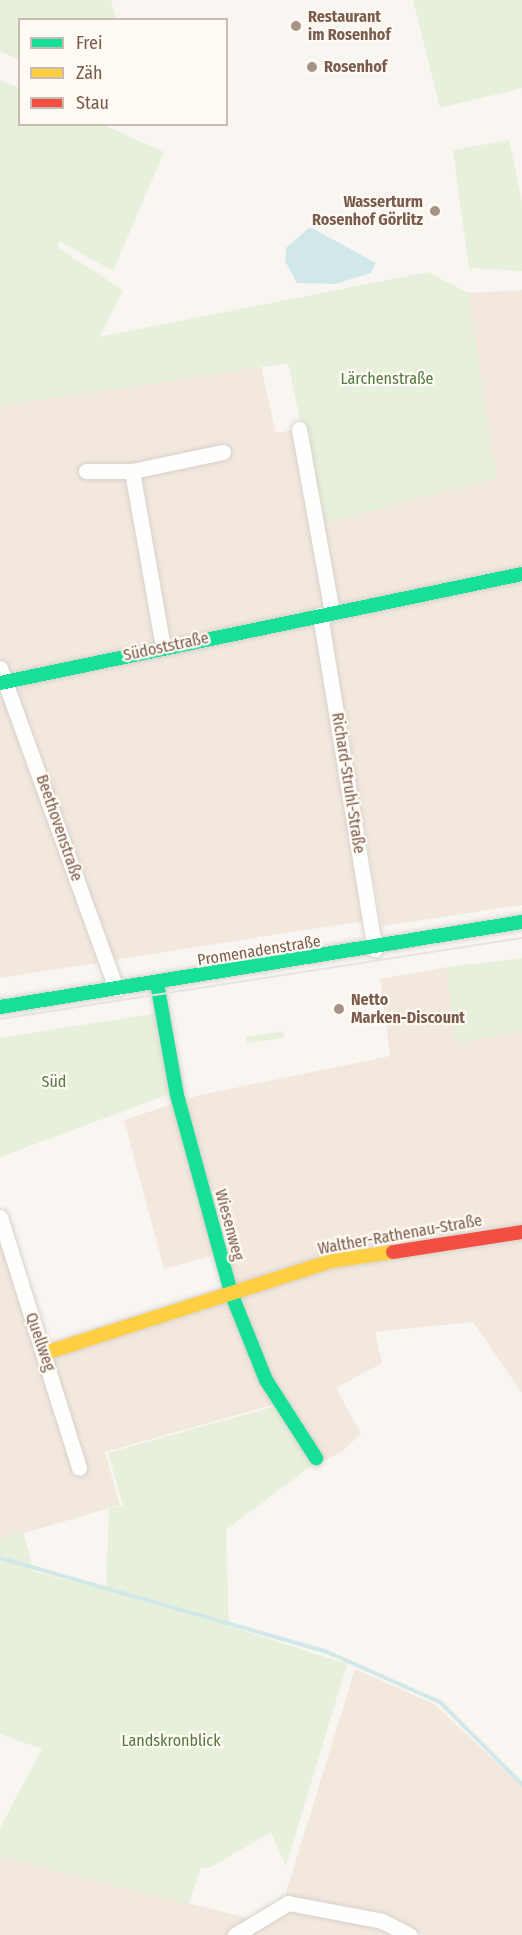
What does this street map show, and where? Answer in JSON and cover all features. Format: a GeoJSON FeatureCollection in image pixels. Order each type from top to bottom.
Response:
{"type":"FeatureCollection","features":[{"type":"Feature","properties":{"kind":"street"},"geometry":{"type":"LineString","coordinates":[[299,429],[326,614]]}},
{"type":"Feature","properties":{"kind":"street"},"geometry":{"type":"LineString","coordinates":[[86,471],[132,471],[223,452]]}},
{"type":"Feature","properties":{"kind":"street"},"geometry":{"type":"LineString","coordinates":[[132,471],[163,647]]}},
{"type":"Feature","properties":{"kind":"street","name":"Südoststraße"},"geometry":{"type":"LineString","coordinates":[[2,677],[163,647],[522,574]]}},
{"type":"Feature","properties":{"kind":"street","name":"Richard-Struhl-Straße"},"geometry":{"type":"LineString","coordinates":[[326,614],[375,950]]}},
{"type":"Feature","properties":{"kind":"street","name":"Beethovenstraße"},"geometry":{"type":"LineString","coordinates":[[2,677],[116,989]]}},
{"type":"Feature","properties":{"kind":"street","name":"Promenadenstraße"},"geometry":{"type":"LineString","coordinates":[[0,1007],[375,950],[522,922]]}},
{"type":"Feature","properties":{"kind":"street","name":"Wiesenweg"},"geometry":{"type":"LineString","coordinates":[[157,983],[177,1095],[231,1293],[266,1380],[316,1458]]}},
{"type":"Feature","properties":{"kind":"street","name":"Quellweg"},"geometry":{"type":"LineString","coordinates":[[0,1217],[45,1353],[79,1468]]}},
{"type":"Feature","properties":{"kind":"street","name":"Walther-Rathenau-Straße"},"geometry":{"type":"LineString","coordinates":[[45,1353],[332,1261],[522,1232]]}},
{"type":"Feature","properties":{"kind":"street"},"geometry":{"type":"LineString","coordinates":[[235,1935],[288,1903],[382,1921],[410,1935]]}},
{"type":"Feature","properties":{"kind":"shaded area"},"geometry":{"type":"Polygon","coordinates":[[[522,290],[522,905],[382,926],[329,630],[336,618],[322,523],[496,479],[468,293],[522,290]]]}},
{"type":"Feature","properties":{"kind":"shaded area"},"geometry":{"type":"Polygon","coordinates":[[[261,367],[276,433],[295,430],[327,607],[363,921],[0,978],[0,406],[261,367]]]}},
{"type":"Feature","properties":{"kind":"shaded area"},"geometry":{"type":"Polygon","coordinates":[[[447,967],[456,1043],[522,1031],[522,1393],[473,1322],[375,1332],[382,1363],[336,1388],[361,1434],[341,1452],[324,1461],[276,1404],[105,1452],[120,1505],[0,1540],[0,1232],[42,1361],[240,1299],[226,1252],[164,1269],[124,1120],[200,1095],[390,1056],[380,979],[447,967]]]}},
{"type":"Feature","properties":{"kind":"shaded area"},"geometry":{"type":"Polygon","coordinates":[[[355,1669],[434,1704],[522,1786],[522,1935],[424,1935],[386,1915],[285,1896],[355,1669]]]}},
{"type":"Feature","properties":{"kind":"shaded area"},"geometry":{"type":"Polygon","coordinates":[[[0,1856],[260,1921],[294,1906],[368,1922],[396,1935],[0,1935],[0,1856]]]}},
{"type":"Feature","properties":{"kind":"green space"},"geometry":{"type":"Polygon","coordinates":[[[0,0],[111,0],[116,18],[18,18],[18,60],[0,51],[0,0]]]}},
{"type":"Feature","properties":{"kind":"green space"},"geometry":{"type":"Polygon","coordinates":[[[413,0],[522,0],[522,88],[440,108],[413,0]]]}},
{"type":"Feature","properties":{"kind":"green space","name":"Lärchenstraße"},"geometry":{"type":"Polygon","coordinates":[[[0,80],[18,88],[18,126],[105,126],[164,152],[113,271],[59,241],[58,248],[123,290],[99,337],[428,272],[468,293],[496,479],[322,523],[288,363],[0,406],[0,80]]]}},
{"type":"Feature","properties":{"kind":"green space"},"geometry":{"type":"Polygon","coordinates":[[[509,140],[522,202],[522,271],[469,268],[453,150],[509,140]]]}},
{"type":"Feature","properties":{"kind":"green space"},"geometry":{"type":"Polygon","coordinates":[[[522,958],[522,1031],[456,1043],[447,967],[522,958]]]}},
{"type":"Feature","properties":{"kind":"green space","name":"Süd"},"geometry":{"type":"Polygon","coordinates":[[[157,1013],[172,1093],[0,1157],[0,1038],[157,1013]]]}},
{"type":"Feature","properties":{"kind":"green space"},"geometry":{"type":"Polygon","coordinates":[[[283,1031],[284,1038],[247,1043],[246,1037],[283,1031]]]}},
{"type":"Feature","properties":{"kind":"green space","name":"Landskronblick"},"geometry":{"type":"Polygon","coordinates":[[[276,1406],[314,1464],[226,1530],[229,1626],[347,1664],[286,1866],[271,1832],[210,1868],[201,1867],[189,1904],[0,1856],[0,1828],[42,1749],[0,1734],[0,1540],[23,1531],[34,1572],[106,1589],[109,1508],[123,1506],[108,1453],[276,1406]]]}},
{"type":"Feature","properties":{"kind":"water"},"geometry":{"type":"Polygon","coordinates":[[[310,227],[376,263],[371,273],[335,284],[297,283],[285,261],[286,248],[310,227]]]}},
{"type":"Feature","properties":{"kind":"waterway"},"geometry":{"type":"LineString","coordinates":[[0,1558],[327,1652],[440,1702],[522,1784]]}},
{"type":"Feature","properties":{"kind":"tram line"},"geometry":{"type":"LineString","coordinates":[[0,1019],[522,938]]}},
{"type":"Feature","properties":{"kind":"traffic: fast"},"geometry":{"type":"LineString","coordinates":[[0,683],[522,574]]}},
{"type":"Feature","properties":{"kind":"traffic: fast"},"geometry":{"type":"LineString","coordinates":[[0,1007],[522,922]]}},
{"type":"Feature","properties":{"kind":"traffic: fast"},"geometry":{"type":"LineString","coordinates":[[157,983],[177,1095],[231,1293],[266,1380],[316,1458]]}},
{"type":"Feature","properties":{"kind":"traffic: slow"},"geometry":{"type":"LineString","coordinates":[[45,1353],[332,1261],[393,1252]]}},
{"type":"Feature","properties":{"kind":"traffic: jam"},"geometry":{"type":"LineString","coordinates":[[393,1252],[522,1232]]}},
{"type":"Feature","properties":{"kind":"place","name":"Restaurant im Rosenhof"},"geometry":{"type":"Point","coordinates":[296,26]}},
{"type":"Feature","properties":{"kind":"place","name":"Rosenhof"},"geometry":{"type":"Point","coordinates":[312,67]}},
{"type":"Feature","properties":{"kind":"place","name":"Wasserturm Rosenhof Görlitz"},"geometry":{"type":"Point","coordinates":[435,211]}},
{"type":"Feature","properties":{"kind":"place","name":"Netto Marken-Discount"},"geometry":{"type":"Point","coordinates":[339,1009]}}]}
